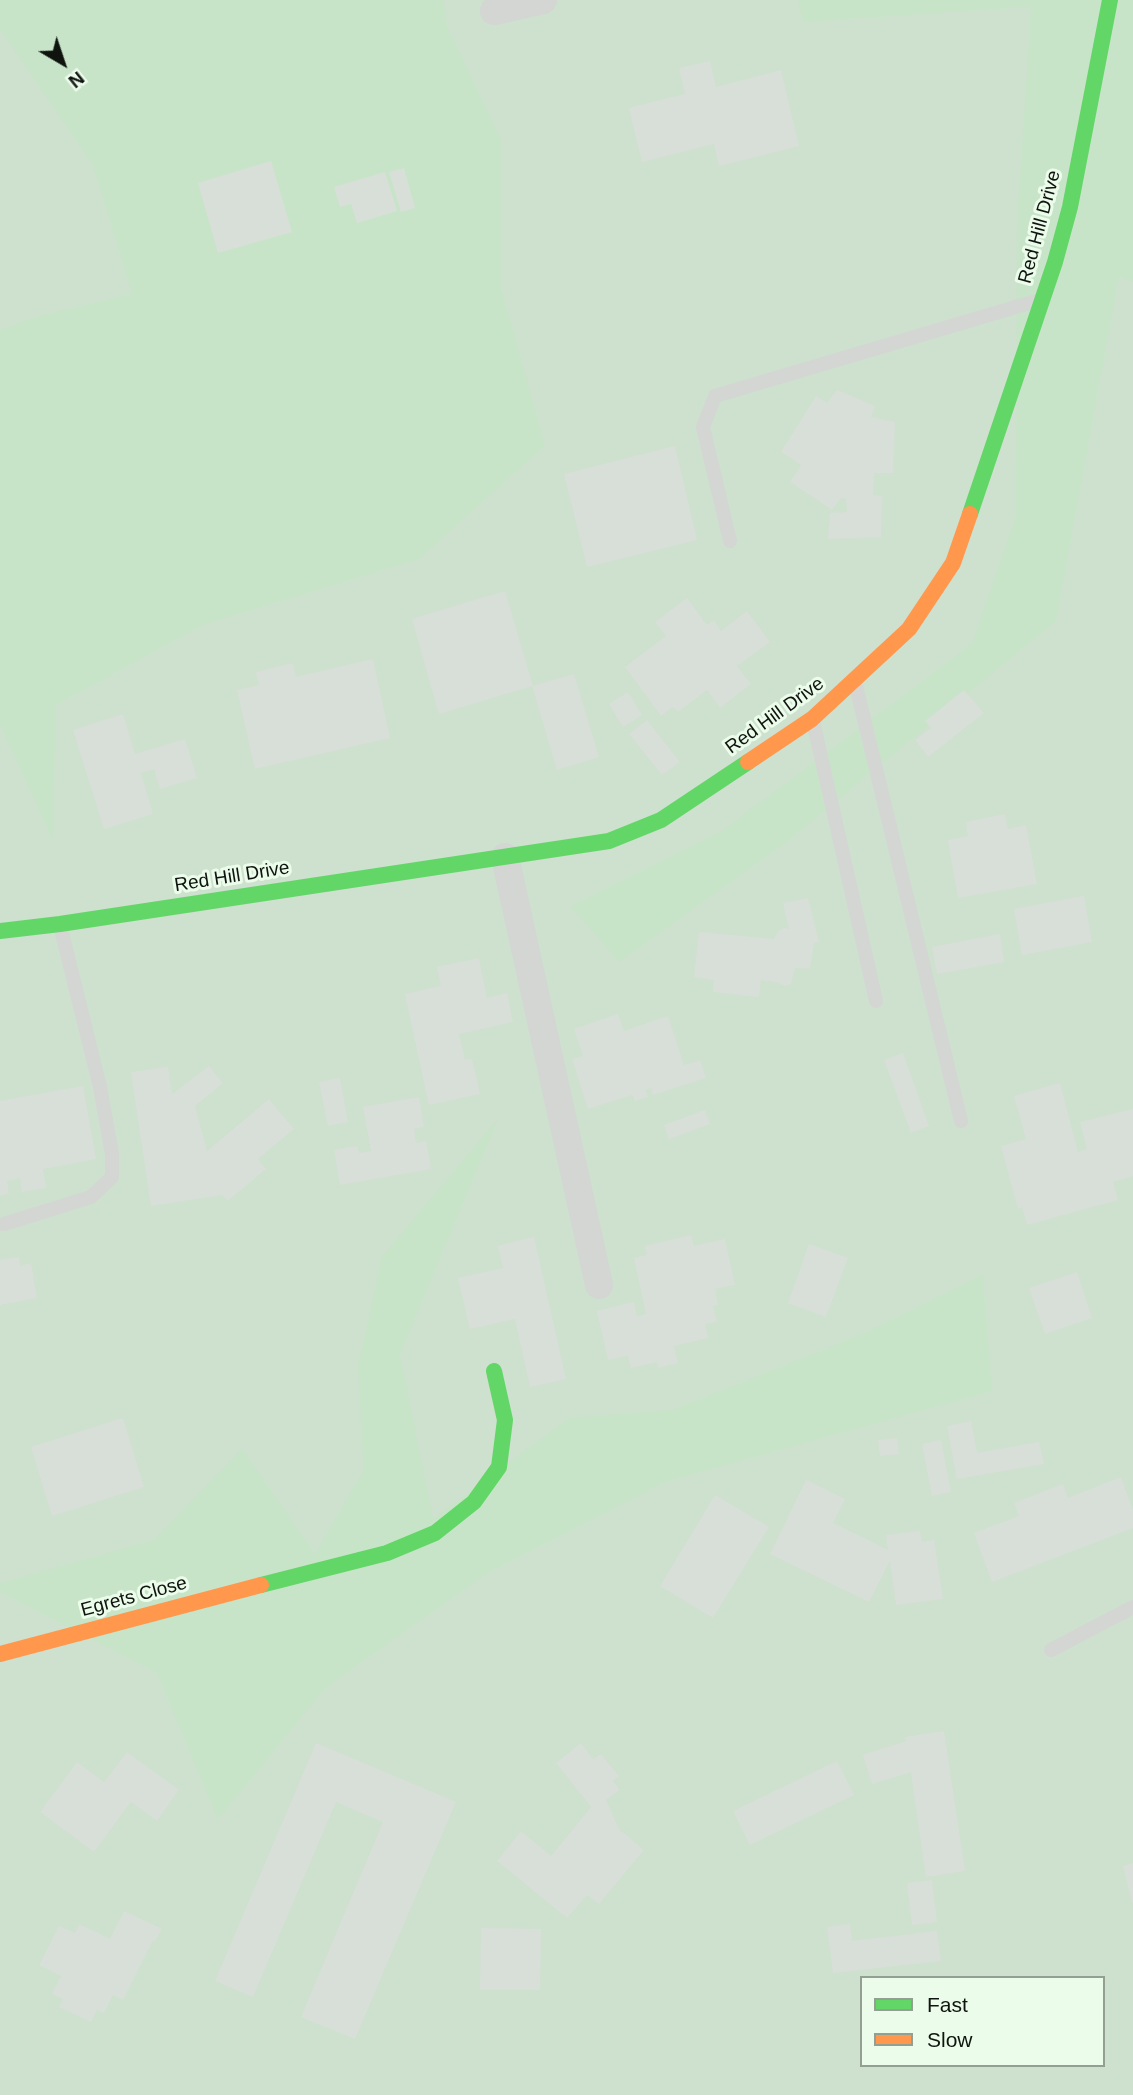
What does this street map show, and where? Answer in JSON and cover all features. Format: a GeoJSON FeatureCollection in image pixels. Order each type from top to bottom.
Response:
{"type":"FeatureCollection","features":[{"type":"Feature","properties":{"kind":"street"},"geometry":{"type":"LineString","coordinates":[[494,11],[543,0]]}},
{"type":"Feature","properties":{"kind":"street","name":"Red Hill Drive"},"geometry":{"type":"LineString","coordinates":[[0,931],[610,841],[661,820],[813,719],[909,629],[953,563],[1055,262],[1070,207],[1110,0]]}},
{"type":"Feature","properties":{"kind":"street"},"geometry":{"type":"LineString","coordinates":[[505,857],[599,1285]]}},
{"type":"Feature","properties":{"kind":"street","name":"Egrets Close"},"geometry":{"type":"LineString","coordinates":[[0,1654],[387,1553],[435,1532],[474,1502],[499,1467],[505,1420],[494,1371]]}},
{"type":"Feature","properties":{"kind":"lane"},"geometry":{"type":"LineString","coordinates":[[730,541],[703,427],[715,396],[1042,299]]}},
{"type":"Feature","properties":{"kind":"lane"},"geometry":{"type":"LineString","coordinates":[[855,681],[961,1121]]}},
{"type":"Feature","properties":{"kind":"lane"},"geometry":{"type":"LineString","coordinates":[[813,719],[876,1001]]}},
{"type":"Feature","properties":{"kind":"lane"},"geometry":{"type":"LineString","coordinates":[[4,1224],[91,1197],[112,1177],[112,1154],[100,1087],[60,924]]}},
{"type":"Feature","properties":{"kind":"lane"},"geometry":{"type":"LineString","coordinates":[[1051,1650],[1133,1607]]}},
{"type":"Feature","properties":{"kind":"green space"},"geometry":{"type":"Polygon","coordinates":[[[0,0],[1133,0],[1133,2095],[0,2095],[0,0]]]}},
{"type":"Feature","properties":{"kind":"green space"},"geometry":{"type":"Polygon","coordinates":[[[0,0],[444,0],[447,26],[501,140],[501,288],[545,445],[419,559],[203,625],[56,705],[53,840],[0,724],[0,330],[39,316],[132,294],[93,165],[0,29],[0,0]]]}},
{"type":"Feature","properties":{"kind":"green space"},"geometry":{"type":"Polygon","coordinates":[[[798,0],[1133,0],[1133,282],[1119,277],[1056,621],[785,843],[619,962],[571,906],[722,831],[972,644],[1016,517],[1017,224],[1031,7],[803,22],[798,0]]]}},
{"type":"Feature","properties":{"kind":"green space"},"geometry":{"type":"Polygon","coordinates":[[[498,1119],[400,1354],[433,1519],[569,1418],[673,1410],[858,1336],[983,1275],[992,1391],[665,1482],[486,1574],[325,1688],[218,1819],[157,1673],[0,1592],[0,1583],[154,1540],[242,1449],[315,1554],[364,1470],[358,1368],[382,1257],[498,1119]]]}},
{"type":"Feature","properties":{"kind":"building"},"geometry":{"type":"Polygon","coordinates":[[[710,61],[716,87],[781,70],[799,146],[719,166],[714,144],[642,162],[629,108],[685,94],[679,68],[710,61]]]}},
{"type":"Feature","properties":{"kind":"building"},"geometry":{"type":"Polygon","coordinates":[[[271,161],[292,232],[218,253],[198,183],[271,161]]]}},
{"type":"Feature","properties":{"kind":"building"},"geometry":{"type":"Polygon","coordinates":[[[404,168],[415,208],[401,212],[389,172],[404,168]]]}},
{"type":"Feature","properties":{"kind":"building"},"geometry":{"type":"Polygon","coordinates":[[[385,172],[397,211],[357,223],[351,204],[340,207],[334,187],[385,172]]]}},
{"type":"Feature","properties":{"kind":"building"},"geometry":{"type":"Polygon","coordinates":[[[837,390],[875,406],[871,417],[895,422],[893,473],[874,473],[873,495],[882,496],[881,537],[828,539],[830,513],[847,512],[846,499],[841,498],[832,510],[790,482],[801,465],[781,452],[816,396],[827,403],[837,390]]]}},
{"type":"Feature","properties":{"kind":"building"},"geometry":{"type":"Polygon","coordinates":[[[675,446],[697,540],[587,567],[564,474],[675,446]]]}},
{"type":"Feature","properties":{"kind":"building"},"geometry":{"type":"Polygon","coordinates":[[[505,591],[533,686],[574,674],[599,757],[557,770],[532,686],[439,714],[412,619],[505,591]]]}},
{"type":"Feature","properties":{"kind":"building"},"geometry":{"type":"Polygon","coordinates":[[[687,598],[707,625],[714,620],[721,631],[747,611],[770,642],[737,666],[751,684],[720,708],[707,690],[678,712],[673,707],[661,716],[625,667],[666,636],[655,622],[687,598]]]}},
{"type":"Feature","properties":{"kind":"building"},"geometry":{"type":"Polygon","coordinates":[[[373,659],[390,738],[255,769],[237,690],[259,685],[256,672],[293,663],[296,677],[373,659]]]}},
{"type":"Feature","properties":{"kind":"building"},"geometry":{"type":"Polygon","coordinates":[[[964,690],[984,713],[928,757],[915,740],[931,728],[925,721],[964,690]]]}},
{"type":"Feature","properties":{"kind":"building"},"geometry":{"type":"Polygon","coordinates":[[[628,692],[642,715],[623,727],[609,704],[628,692]]]}},
{"type":"Feature","properties":{"kind":"building"},"geometry":{"type":"Polygon","coordinates":[[[123,714],[135,754],[185,739],[197,778],[160,789],[154,769],[141,773],[153,814],[104,829],[73,730],[123,714]]]}},
{"type":"Feature","properties":{"kind":"building"},"geometry":{"type":"Polygon","coordinates":[[[647,720],[680,762],[662,775],[629,734],[647,720]]]}},
{"type":"Feature","properties":{"kind":"building"},"geometry":{"type":"Polygon","coordinates":[[[1005,814],[1008,829],[1026,825],[1037,884],[958,898],[948,840],[968,836],[966,822],[1005,814]]]}},
{"type":"Feature","properties":{"kind":"building"},"geometry":{"type":"Polygon","coordinates":[[[1084,896],[1092,942],[1022,955],[1014,909],[1084,896]]]}},
{"type":"Feature","properties":{"kind":"building"},"geometry":{"type":"Polygon","coordinates":[[[808,898],[819,942],[814,943],[810,969],[795,968],[791,984],[785,986],[761,980],[759,997],[713,992],[714,980],[694,977],[699,932],[774,939],[778,931],[789,929],[783,903],[808,898]]]}},
{"type":"Feature","properties":{"kind":"building"},"geometry":{"type":"Polygon","coordinates":[[[1000,934],[1004,962],[937,974],[932,947],[1000,934]]]}},
{"type":"Feature","properties":{"kind":"building"},"geometry":{"type":"Polygon","coordinates":[[[479,958],[487,998],[507,993],[513,1022],[459,1034],[465,1060],[472,1059],[480,1094],[429,1105],[405,994],[441,986],[437,967],[479,958]]]}},
{"type":"Feature","properties":{"kind":"building"},"geometry":{"type":"Polygon","coordinates":[[[618,1014],[624,1031],[668,1016],[684,1065],[700,1060],[706,1078],[653,1095],[651,1088],[645,1090],[648,1097],[635,1101],[632,1095],[588,1109],[572,1059],[583,1056],[574,1029],[618,1014]]]}},
{"type":"Feature","properties":{"kind":"building"},"geometry":{"type":"Polygon","coordinates":[[[903,1053],[929,1126],[911,1133],[884,1060],[903,1053]]]}},
{"type":"Feature","properties":{"kind":"building"},"geometry":{"type":"Polygon","coordinates":[[[209,1066],[223,1083],[195,1106],[207,1151],[269,1099],[294,1129],[258,1159],[266,1169],[228,1201],[222,1195],[151,1206],[131,1072],[168,1067],[172,1094],[209,1066]]]}},
{"type":"Feature","properties":{"kind":"building"},"geometry":{"type":"Polygon","coordinates":[[[340,1078],[348,1122],[328,1126],[319,1082],[340,1078]]]}},
{"type":"Feature","properties":{"kind":"building"},"geometry":{"type":"Polygon","coordinates":[[[1060,1083],[1078,1152],[1087,1149],[1080,1122],[1133,1109],[1133,1176],[1113,1182],[1118,1200],[1027,1225],[1022,1207],[1018,1209],[1001,1146],[1026,1139],[1014,1096],[1060,1083]]]}},
{"type":"Feature","properties":{"kind":"building"},"geometry":{"type":"Polygon","coordinates":[[[83,1086],[96,1159],[43,1169],[46,1188],[22,1192],[20,1178],[7,1181],[9,1194],[0,1195],[0,1101],[83,1086]]]}},
{"type":"Feature","properties":{"kind":"building"},"geometry":{"type":"Polygon","coordinates":[[[419,1097],[424,1127],[414,1129],[416,1143],[426,1141],[431,1169],[340,1185],[334,1150],[357,1146],[359,1153],[371,1151],[363,1107],[419,1097]]]}},
{"type":"Feature","properties":{"kind":"building"},"geometry":{"type":"Polygon","coordinates":[[[705,1110],[710,1124],[669,1139],[664,1125],[705,1110]]]}},
{"type":"Feature","properties":{"kind":"building"},"geometry":{"type":"Polygon","coordinates":[[[691,1235],[694,1246],[725,1239],[735,1285],[715,1289],[718,1305],[713,1306],[717,1322],[705,1324],[708,1338],[674,1346],[678,1363],[658,1368],[657,1362],[631,1368],[628,1356],[608,1360],[597,1311],[634,1302],[637,1316],[646,1314],[634,1258],[647,1255],[645,1246],[691,1235]]]}},
{"type":"Feature","properties":{"kind":"building"},"geometry":{"type":"Polygon","coordinates":[[[534,1237],[566,1379],[530,1387],[515,1319],[470,1329],[458,1278],[503,1268],[498,1246],[534,1237]]]}},
{"type":"Feature","properties":{"kind":"building"},"geometry":{"type":"Polygon","coordinates":[[[809,1244],[848,1258],[826,1317],[788,1303],[809,1244]]]}},
{"type":"Feature","properties":{"kind":"building"},"geometry":{"type":"Polygon","coordinates":[[[19,1257],[20,1266],[31,1263],[37,1298],[0,1305],[0,1260],[19,1257]]]}},
{"type":"Feature","properties":{"kind":"building"},"geometry":{"type":"Polygon","coordinates":[[[1077,1272],[1092,1318],[1045,1334],[1029,1288],[1077,1272]]]}},
{"type":"Feature","properties":{"kind":"building"},"geometry":{"type":"Polygon","coordinates":[[[123,1418],[144,1487],[52,1516],[31,1447],[123,1418]]]}},
{"type":"Feature","properties":{"kind":"building"},"geometry":{"type":"Polygon","coordinates":[[[971,1421],[977,1453],[1039,1442],[1044,1464],[957,1479],[947,1426],[971,1421]]]}},
{"type":"Feature","properties":{"kind":"building"},"geometry":{"type":"Polygon","coordinates":[[[897,1438],[899,1454],[880,1456],[878,1440],[897,1438]]]}},
{"type":"Feature","properties":{"kind":"building"},"geometry":{"type":"Polygon","coordinates":[[[941,1440],[951,1492],[932,1496],[922,1444],[941,1440]]]}},
{"type":"Feature","properties":{"kind":"building"},"geometry":{"type":"Polygon","coordinates":[[[1121,1477],[1133,1510],[1133,1528],[992,1582],[974,1533],[1019,1516],[1014,1503],[1063,1484],[1068,1498],[1121,1477]]]}},
{"type":"Feature","properties":{"kind":"building"},"geometry":{"type":"Polygon","coordinates":[[[806,1480],[845,1499],[833,1523],[888,1550],[886,1535],[920,1531],[922,1542],[934,1540],[943,1599],[896,1605],[890,1561],[869,1602],[770,1554],[806,1480]]]}},
{"type":"Feature","properties":{"kind":"building"},"geometry":{"type":"Polygon","coordinates":[[[715,1495],[769,1527],[713,1618],[660,1586],[715,1495]]]}},
{"type":"Feature","properties":{"kind":"building"},"geometry":{"type":"Polygon","coordinates":[[[944,1731],[965,1871],[926,1877],[911,1772],[872,1784],[863,1755],[906,1741],[905,1737],[944,1731]]]}},
{"type":"Feature","properties":{"kind":"building"},"geometry":{"type":"Polygon","coordinates":[[[316,1743],[456,1802],[355,2039],[301,2017],[383,1822],[336,1802],[253,1997],[215,1981],[316,1743]]]}},
{"type":"Feature","properties":{"kind":"building"},"geometry":{"type":"Polygon","coordinates":[[[581,1743],[593,1759],[601,1754],[619,1776],[613,1781],[620,1790],[606,1800],[619,1829],[644,1850],[599,1904],[587,1895],[567,1918],[497,1861],[521,1831],[551,1856],[591,1807],[556,1763],[581,1743]]]}},
{"type":"Feature","properties":{"kind":"building"},"geometry":{"type":"Polygon","coordinates":[[[127,1752],[179,1790],[157,1821],[131,1802],[94,1852],[40,1812],[77,1762],[104,1782],[127,1752]]]}},
{"type":"Feature","properties":{"kind":"building"},"geometry":{"type":"Polygon","coordinates":[[[837,1761],[854,1795],[750,1845],[733,1811],[837,1761]]]}},
{"type":"Feature","properties":{"kind":"building"},"geometry":{"type":"Polygon","coordinates":[[[1133,1863],[1133,1902],[1132,1902],[1123,1866],[1133,1863]]]}},
{"type":"Feature","properties":{"kind":"building"},"geometry":{"type":"Polygon","coordinates":[[[932,1880],[937,1922],[912,1925],[907,1883],[932,1880]]]}},
{"type":"Feature","properties":{"kind":"building"},"geometry":{"type":"Polygon","coordinates":[[[124,1911],[162,1929],[155,1941],[153,1940],[123,2000],[113,1995],[104,2013],[97,2010],[91,2022],[59,2007],[63,1999],[52,1994],[61,1976],[39,1965],[59,1926],[75,1933],[79,1924],[110,1939],[124,1911]]]}},
{"type":"Feature","properties":{"kind":"building"},"geometry":{"type":"Polygon","coordinates":[[[850,1924],[852,1941],[937,1931],[941,1961],[833,1973],[827,1927],[850,1924]]]}},
{"type":"Feature","properties":{"kind":"building"},"geometry":{"type":"Polygon","coordinates":[[[481,1928],[541,1929],[540,1990],[480,1990],[481,1928]]]}},
{"type":"Feature","properties":{"kind":"traffic: fast"},"geometry":{"type":"LineString","coordinates":[[970,514],[1055,262],[1070,207],[1110,0]]}},
{"type":"Feature","properties":{"kind":"traffic: fast"},"geometry":{"type":"LineString","coordinates":[[0,931],[609,841],[661,820],[748,762]]}},
{"type":"Feature","properties":{"kind":"traffic: fast"},"geometry":{"type":"LineString","coordinates":[[261,1585],[387,1553],[435,1533],[474,1502],[499,1467],[505,1420],[494,1371]]}},
{"type":"Feature","properties":{"kind":"traffic: slow"},"geometry":{"type":"LineString","coordinates":[[748,762],[812,719],[909,629],[953,563],[970,514]]}},
{"type":"Feature","properties":{"kind":"traffic: slow"},"geometry":{"type":"LineString","coordinates":[[0,1654],[261,1585]]}}]}
